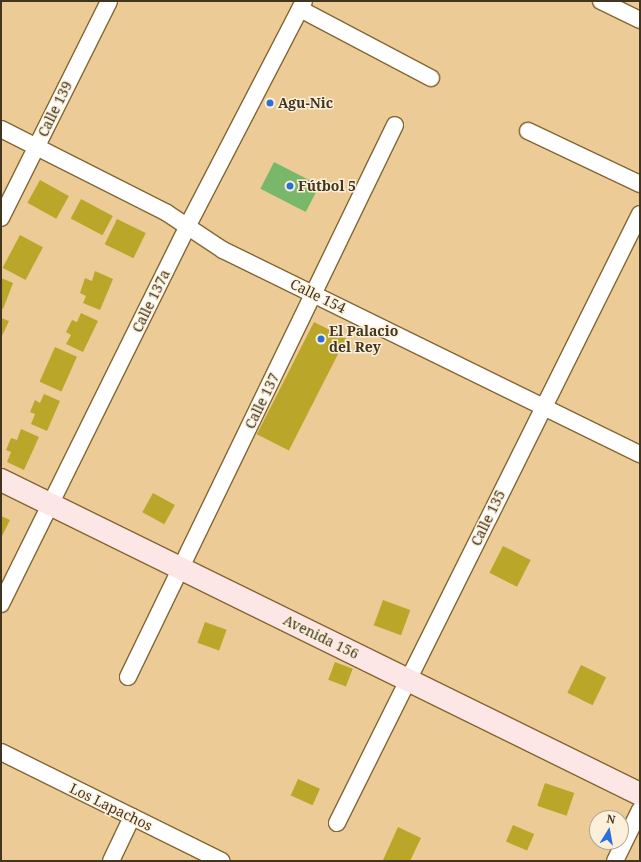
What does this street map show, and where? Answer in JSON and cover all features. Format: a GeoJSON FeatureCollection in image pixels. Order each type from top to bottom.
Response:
{"type":"FeatureCollection","features":[{"type":"Feature","properties":{"kind":"main road","name":"Avenida 156"},"geometry":{"type":"LineString","coordinates":[[1,480],[640,794]]}},
{"type":"Feature","properties":{"kind":"street","name":"Calle 139"},"geometry":{"type":"LineString","coordinates":[[1,218],[108,1]]}},
{"type":"Feature","properties":{"kind":"street"},"geometry":{"type":"LineString","coordinates":[[601,1],[640,20]]}},
{"type":"Feature","properties":{"kind":"street"},"geometry":{"type":"LineString","coordinates":[[302,5],[431,78]]}},
{"type":"Feature","properties":{"kind":"street","name":"Calle 137a"},"geometry":{"type":"LineString","coordinates":[[1,604],[187,227],[302,5]]}},
{"type":"Feature","properties":{"kind":"street","name":"Calle 137"},"geometry":{"type":"LineString","coordinates":[[128,677],[395,125]]}},
{"type":"Feature","properties":{"kind":"street","name":"Calle 154"},"geometry":{"type":"LineString","coordinates":[[1,129],[167,213],[223,250],[640,454]]}},
{"type":"Feature","properties":{"kind":"street"},"geometry":{"type":"LineString","coordinates":[[528,131],[640,184]]}},
{"type":"Feature","properties":{"kind":"street","name":"Calle 135"},"geometry":{"type":"LineString","coordinates":[[336,823],[640,214]]}},
{"type":"Feature","properties":{"kind":"street","name":"Los Lapachos"},"geometry":{"type":"LineString","coordinates":[[1,752],[222,861]]}},
{"type":"Feature","properties":{"kind":"street"},"geometry":{"type":"LineString","coordinates":[[614,861],[640,810]]}},
{"type":"Feature","properties":{"kind":"street"},"geometry":{"type":"LineString","coordinates":[[111,861],[132,817]]}},
{"type":"Feature","properties":{"kind":"green space","name":"Fútbol 5"},"geometry":{"type":"Polygon","coordinates":[[[274,162],[319,185],[306,212],[260,189],[274,162]]]}},
{"type":"Feature","properties":{"kind":"building"},"geometry":{"type":"Polygon","coordinates":[[[40,180],[69,196],[56,219],[27,203],[40,180]]]}},
{"type":"Feature","properties":{"kind":"building"},"geometry":{"type":"Polygon","coordinates":[[[81,199],[113,216],[102,235],[71,218],[81,199]]]}},
{"type":"Feature","properties":{"kind":"building"},"geometry":{"type":"Polygon","coordinates":[[[117,219],[146,233],[133,258],[105,244],[117,219]]]}},
{"type":"Feature","properties":{"kind":"building"},"geometry":{"type":"Polygon","coordinates":[[[20,235],[43,247],[26,280],[3,268],[20,235]]]}},
{"type":"Feature","properties":{"kind":"building"},"geometry":{"type":"Polygon","coordinates":[[[95,271],[113,279],[100,310],[83,303],[86,296],[80,293],[85,278],[92,281],[95,271]]]}},
{"type":"Feature","properties":{"kind":"building"},"geometry":{"type":"Polygon","coordinates":[[[1,278],[13,283],[3,309],[1,308],[1,278]]]}},
{"type":"Feature","properties":{"kind":"building"},"geometry":{"type":"Polygon","coordinates":[[[81,313],[98,321],[83,352],[66,344],[71,335],[66,332],[72,320],[77,322],[81,313]]]}},
{"type":"Feature","properties":{"kind":"building"},"geometry":{"type":"Polygon","coordinates":[[[1,318],[9,321],[1,338],[1,318]]]}},
{"type":"Feature","properties":{"kind":"building"},"geometry":{"type":"Polygon","coordinates":[[[314,322],[346,338],[289,451],[257,434],[314,322]]]}},
{"type":"Feature","properties":{"kind":"building"},"geometry":{"type":"Polygon","coordinates":[[[55,347],[77,357],[61,391],[40,382],[55,347]]]}},
{"type":"Feature","properties":{"kind":"building"},"geometry":{"type":"Polygon","coordinates":[[[44,394],[60,401],[47,431],[31,424],[35,414],[30,412],[35,400],[40,403],[44,394]]]}},
{"type":"Feature","properties":{"kind":"building"},"geometry":{"type":"Polygon","coordinates":[[[21,429],[39,437],[24,470],[7,462],[11,452],[6,450],[11,438],[17,440],[21,429]]]}},
{"type":"Feature","properties":{"kind":"building"},"geometry":{"type":"Polygon","coordinates":[[[153,493],[175,505],[164,524],[142,512],[153,493]]]}},
{"type":"Feature","properties":{"kind":"building"},"geometry":{"type":"Polygon","coordinates":[[[1,516],[10,520],[1,538],[1,516]]]}},
{"type":"Feature","properties":{"kind":"building"},"geometry":{"type":"Polygon","coordinates":[[[503,546],[531,560],[517,587],[489,573],[503,546]]]}},
{"type":"Feature","properties":{"kind":"building"},"geometry":{"type":"Polygon","coordinates":[[[383,600],[410,610],[401,635],[374,625],[383,600]]]}},
{"type":"Feature","properties":{"kind":"building"},"geometry":{"type":"Polygon","coordinates":[[[205,622],[227,630],[219,651],[197,643],[205,622]]]}},
{"type":"Feature","properties":{"kind":"building"},"geometry":{"type":"Polygon","coordinates":[[[335,662],[353,669],[346,687],[328,680],[335,662]]]}},
{"type":"Feature","properties":{"kind":"building"},"geometry":{"type":"Polygon","coordinates":[[[581,665],[606,677],[593,705],[567,693],[581,665]]]}},
{"type":"Feature","properties":{"kind":"building"},"geometry":{"type":"Polygon","coordinates":[[[298,779],[320,789],[313,805],[291,795],[298,779]]]}},
{"type":"Feature","properties":{"kind":"building"},"geometry":{"type":"Polygon","coordinates":[[[545,783],[574,793],[566,816],[537,806],[545,783]]]}},
{"type":"Feature","properties":{"kind":"building"},"geometry":{"type":"Polygon","coordinates":[[[513,825],[534,834],[527,851],[506,842],[513,825]]]}},
{"type":"Feature","properties":{"kind":"building"},"geometry":{"type":"Polygon","coordinates":[[[398,827],[421,838],[410,861],[384,861],[383,860],[398,827]]]}},
{"type":"Feature","properties":{"kind":"place","name":"Agu-Nic"},"geometry":{"type":"Point","coordinates":[270,103]}},
{"type":"Feature","properties":{"kind":"place","name":"Fútbol 5"},"geometry":{"type":"Point","coordinates":[290,186]}},
{"type":"Feature","properties":{"kind":"place","name":"El Palacio del Rey"},"geometry":{"type":"Point","coordinates":[321,339]}}]}
